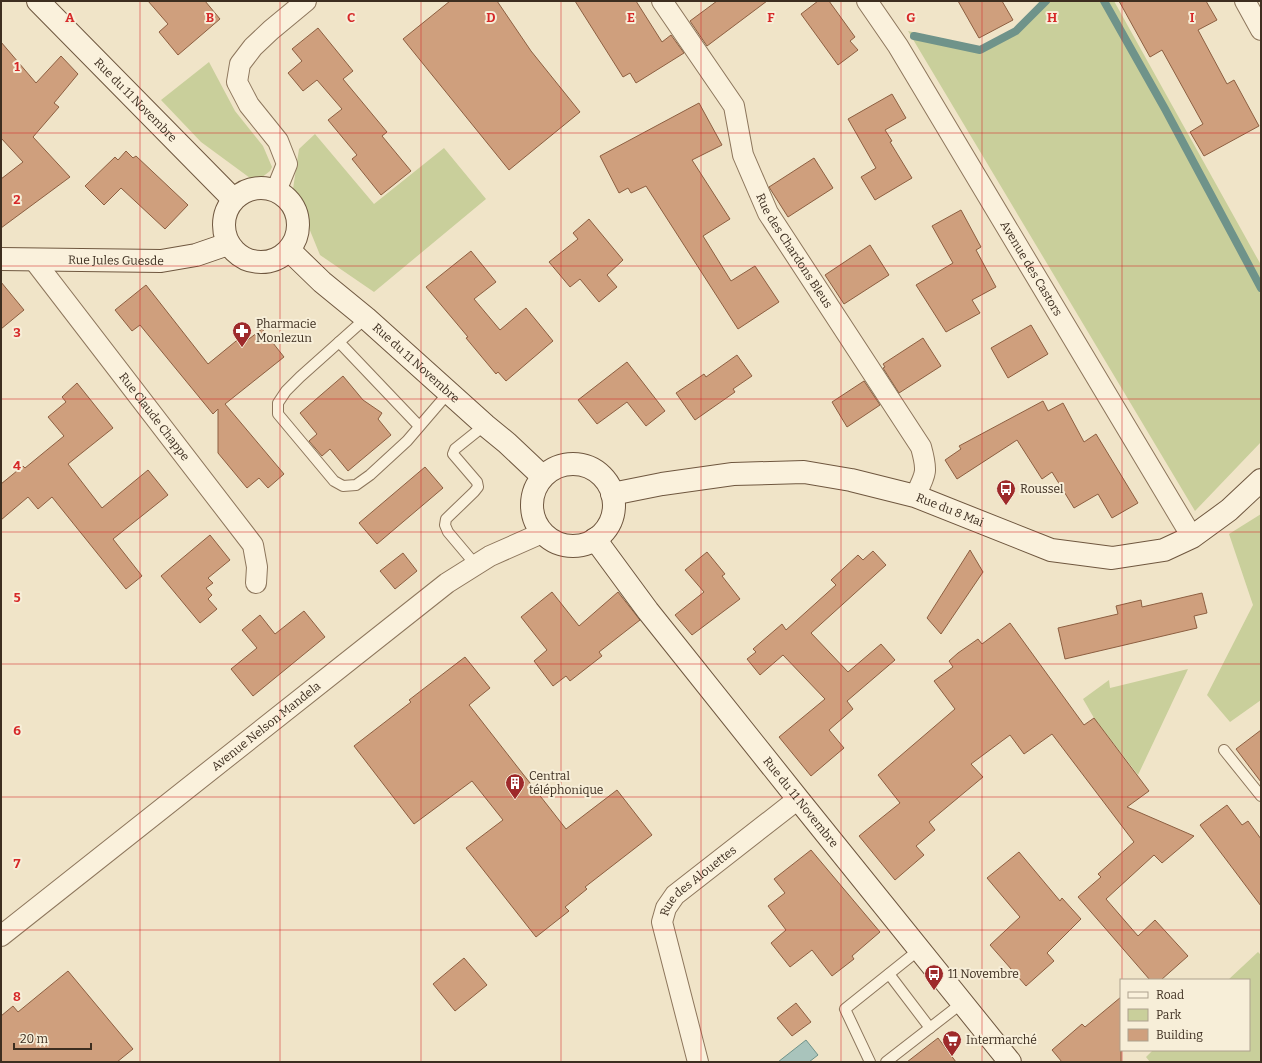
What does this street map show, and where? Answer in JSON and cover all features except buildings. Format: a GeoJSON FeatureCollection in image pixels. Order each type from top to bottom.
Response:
{"type":"FeatureCollection","features":[{"type":"Feature","properties":{"kind":"street"},"geometry":{"type":"LineString","coordinates":[[276,191],[287,164],[278,141],[248,105],[238,82],[240,64],[253,47],[306,1]]}},
{"type":"Feature","properties":{"kind":"street","name":"Rue des Chardons Bleus"},"geometry":{"type":"LineString","coordinates":[[662,1],[734,106],[743,156],[768,214],[921,446],[925,463],[925,476],[915,496]]}},
{"type":"Feature","properties":{"kind":"street","name":"Avenue des Castors"},"geometry":{"type":"LineString","coordinates":[[867,1],[898,46],[1192,537]]}},
{"type":"Feature","properties":{"kind":"street"},"geometry":{"type":"LineString","coordinates":[[1245,1],[1261,30]]}},
{"type":"Feature","properties":{"kind":"street","name":"Rue du 11 Novembre"},"geometry":{"type":"LineString","coordinates":[[41,2],[233,200]]}},
{"type":"Feature","properties":{"kind":"street"},"geometry":{"type":"LineString","coordinates":[[253,188],[265,188],[276,191],[286,197],[293,206],[298,217],[298,229],[295,240],[289,250],[280,257],[269,262],[257,263],[245,260],[228,244],[224,233],[223,221],[227,209],[233,200],[242,192],[253,188]]}},
{"type":"Feature","properties":{"kind":"street","name":"Rue Jules Guesde"},"geometry":{"type":"LineString","coordinates":[[1,259],[161,261],[196,255],[228,244]]}},
{"type":"Feature","properties":{"kind":"street","name":"Rue du 11 Novembre"},"geometry":{"type":"LineString","coordinates":[[289,250],[322,282],[366,318],[542,476]]}},
{"type":"Feature","properties":{"kind":"street","name":"Rue Claude Chappe"},"geometry":{"type":"LineString","coordinates":[[33,259],[253,545],[257,567],[256,583]]}},
{"type":"Feature","properties":{"kind":"street"},"geometry":{"type":"LineString","coordinates":[[564,464],[588,466],[599,473],[608,482],[612,494],[614,506],[611,519],[605,530],[596,539],[585,544],[574,546],[562,545],[542,533],[535,522],[532,511],[532,498],[535,487],[542,476],[552,469],[564,464]]}},
{"type":"Feature","properties":{"kind":"street","name":"Rue du 8 Mai"},"geometry":{"type":"LineString","coordinates":[[612,494],[662,484],[733,474],[804,472],[851,480],[915,496],[1051,550],[1112,558],[1164,550],[1192,537],[1229,510],[1261,480]]}},
{"type":"Feature","properties":{"kind":"street","name":"Avenue Nelson Mandela"},"geometry":{"type":"LineString","coordinates":[[1,936],[447,583],[475,564],[490,556],[542,533]]}},
{"type":"Feature","properties":{"kind":"street","name":"Rue du 11 Novembre"},"geometry":{"type":"LineString","coordinates":[[596,539],[648,611],[1010,1062]]}},
{"type":"Feature","properties":{"kind":"street","name":"Rue des Alouettes"},"geometry":{"type":"LineString","coordinates":[[698,1062],[662,922],[666,908],[675,895],[798,799]]}},
{"type":"Feature","properties":{"kind":"lane"},"geometry":{"type":"LineString","coordinates":[[366,318],[300,376],[278,402],[278,414],[334,481],[343,486],[356,485],[370,475],[402,445],[449,392]]}},
{"type":"Feature","properties":{"kind":"lane"},"geometry":{"type":"LineString","coordinates":[[339,342],[419,426]]}},
{"type":"Feature","properties":{"kind":"lane"},"geometry":{"type":"LineString","coordinates":[[475,564],[448,532],[445,525],[446,519],[478,487],[477,482],[453,454],[455,449],[485,425]]}},
{"type":"Feature","properties":{"kind":"lane"},"geometry":{"type":"LineString","coordinates":[[1224,750],[1261,796]]}},
{"type":"Feature","properties":{"kind":"lane"},"geometry":{"type":"LineString","coordinates":[[870,1062],[845,1009],[920,949]]}},
{"type":"Feature","properties":{"kind":"lane"},"geometry":{"type":"LineString","coordinates":[[889,974],[930,1028]]}},
{"type":"Feature","properties":{"kind":"lane"},"geometry":{"type":"LineString","coordinates":[[886,1062],[962,1003]]}},
{"type":"Feature","properties":{"kind":"green space"},"geometry":{"type":"Polygon","coordinates":[[[1040,1],[1114,1],[1261,265],[1261,442],[1195,511],[908,31],[979,47],[1015,28],[1040,1]]]}},
{"type":"Feature","properties":{"kind":"green space"},"geometry":{"type":"Polygon","coordinates":[[[209,62],[235,111],[263,146],[272,167],[270,171],[261,178],[250,178],[201,142],[161,100],[209,62]]]}},
{"type":"Feature","properties":{"kind":"green space"},"geometry":{"type":"Polygon","coordinates":[[[315,134],[374,204],[444,148],[486,199],[374,292],[320,255],[293,189],[299,149],[315,134]]]}},
{"type":"Feature","properties":{"kind":"green space"},"geometry":{"type":"Polygon","coordinates":[[[1261,514],[1261,700],[1230,722],[1207,695],[1253,605],[1229,534],[1261,514]]]}},
{"type":"Feature","properties":{"kind":"green space"},"geometry":{"type":"Polygon","coordinates":[[[1188,669],[1138,775],[1094,718],[1083,699],[1109,680],[1110,688],[1188,669]]]}},
{"type":"Feature","properties":{"kind":"green space"},"geometry":{"type":"Polygon","coordinates":[[[1258,952],[1261,955],[1261,1062],[1150,1062],[1146,1057],[1152,1051],[1250,1051],[1250,979],[1229,979],[1258,952]]]}},
{"type":"Feature","properties":{"kind":"water"},"geometry":{"type":"Polygon","coordinates":[[[806,1040],[818,1055],[809,1062],[778,1062],[806,1040]]]}},
{"type":"Feature","properties":{"kind":"waterway"},"geometry":{"type":"LineString","coordinates":[[914,36],[980,50],[1016,31],[1046,1]]}},
{"type":"Feature","properties":{"kind":"waterway"},"geometry":{"type":"LineString","coordinates":[[1104,1],[1165,109],[1261,288]]}},
{"type":"Feature","properties":{"kind":"place","name":"Pharmacie Monlezun"},"geometry":{"type":"Point","coordinates":[242,348]}},
{"type":"Feature","properties":{"kind":"place","name":"Roussel"},"geometry":{"type":"Point","coordinates":[1006,506]}},
{"type":"Feature","properties":{"kind":"place","name":"Central téléphonique"},"geometry":{"type":"Point","coordinates":[515,800]}},
{"type":"Feature","properties":{"kind":"place","name":"11 Novembre"},"geometry":{"type":"Point","coordinates":[934,991]}},
{"type":"Feature","properties":{"kind":"place","name":"Intermarché"},"geometry":{"type":"Point","coordinates":[952,1057]}}]}
